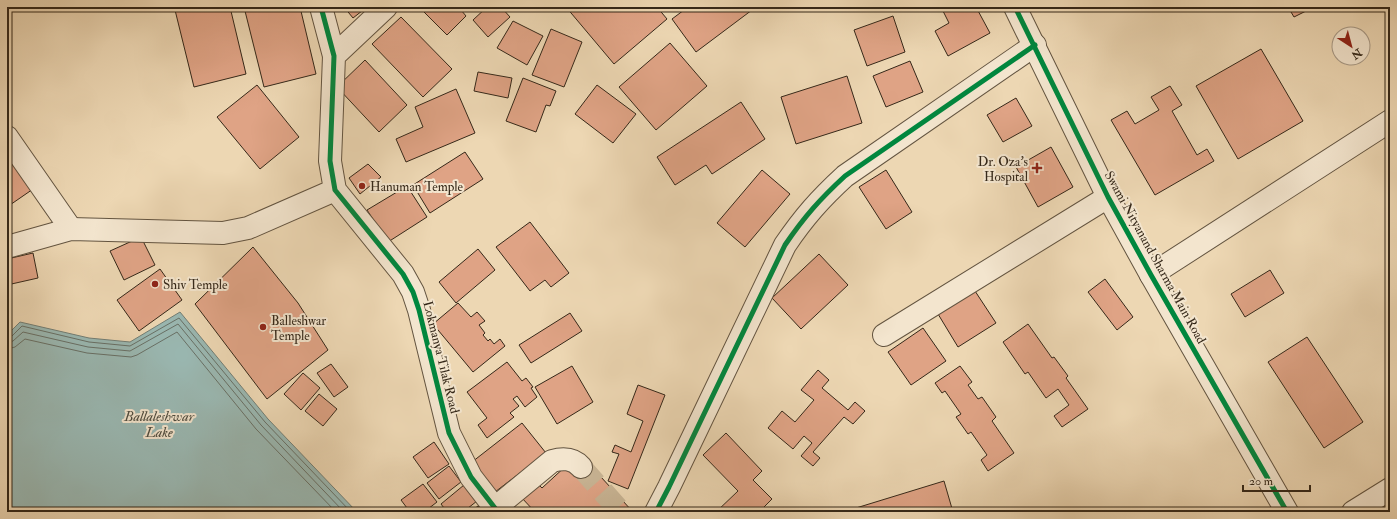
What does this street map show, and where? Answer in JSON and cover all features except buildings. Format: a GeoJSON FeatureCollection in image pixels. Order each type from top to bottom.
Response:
{"type":"FeatureCollection","features":[{"type":"Feature","properties":{"kind":"street","name":"Lokmanya Tilak Road"},"geometry":{"type":"LineString","coordinates":[[321,7],[334,56],[330,161],[335,190],[403,274],[413,292],[419,310],[449,433],[470,477],[496,510]]}},
{"type":"Feature","properties":{"kind":"street"},"geometry":{"type":"LineString","coordinates":[[334,56],[386,7]]}},
{"type":"Feature","properties":{"kind":"street","name":"Swami Nityanand Sharma Main Road"},"geometry":{"type":"LineString","coordinates":[[1016,7],[1108,197],[1150,275],[1287,512]]}},
{"type":"Feature","properties":{"kind":"street"},"geometry":{"type":"LineString","coordinates":[[656,512],[785,245],[804,218],[822,197],[845,176],[1035,45]]}},
{"type":"Feature","properties":{"kind":"street"},"geometry":{"type":"LineString","coordinates":[[1150,275],[1390,121]]}},
{"type":"Feature","properties":{"kind":"street"},"geometry":{"type":"LineString","coordinates":[[7,137],[71,229]]}},
{"type":"Feature","properties":{"kind":"street"},"geometry":{"type":"LineString","coordinates":[[7,247],[71,229],[223,233],[248,228],[335,190]]}},
{"type":"Feature","properties":{"kind":"street"},"geometry":{"type":"LineString","coordinates":[[884,335],[1108,197]]}},
{"type":"Feature","properties":{"kind":"street"},"geometry":{"type":"LineString","coordinates":[[496,510],[552,461],[561,458],[576,461],[581,467]]}},
{"type":"Feature","properties":{"kind":"street"},"geometry":{"type":"LineString","coordinates":[[1353,512],[1390,489]]}},
{"type":"Feature","properties":{"kind":"water","name":"Ballaleshwar Lake"},"geometry":{"type":"Polygon","coordinates":[[[180,312],[268,419],[357,512],[7,512],[7,335],[20,322],[89,338],[130,342],[180,312]]]}},
{"type":"Feature","properties":{"kind":"tunnel"},"geometry":{"type":"LineString","coordinates":[[581,467],[621,512]]}},
{"type":"Feature","properties":{"kind":"cycle path"},"geometry":{"type":"LineString","coordinates":[[321,7],[334,56],[330,161],[335,190],[403,274],[413,292],[419,310],[449,433],[471,477],[498,512]]}},
{"type":"Feature","properties":{"kind":"cycle path"},"geometry":{"type":"LineString","coordinates":[[1015,7],[1108,197],[1287,512]]}},
{"type":"Feature","properties":{"kind":"cycle path"},"geometry":{"type":"LineString","coordinates":[[656,512],[785,245],[806,217],[845,176],[1035,45]]}},
{"type":"Feature","properties":{"kind":"place","name":"Dr. Oza's Hospital"},"geometry":{"type":"Point","coordinates":[1037,168]}},
{"type":"Feature","properties":{"kind":"place","name":"Hanuman Temple"},"geometry":{"type":"Point","coordinates":[362,186]}},
{"type":"Feature","properties":{"kind":"place","name":"Shiv Temple"},"geometry":{"type":"Point","coordinates":[155,284]}},
{"type":"Feature","properties":{"kind":"place","name":"Balleshwar Temple"},"geometry":{"type":"Point","coordinates":[263,327]}}]}
